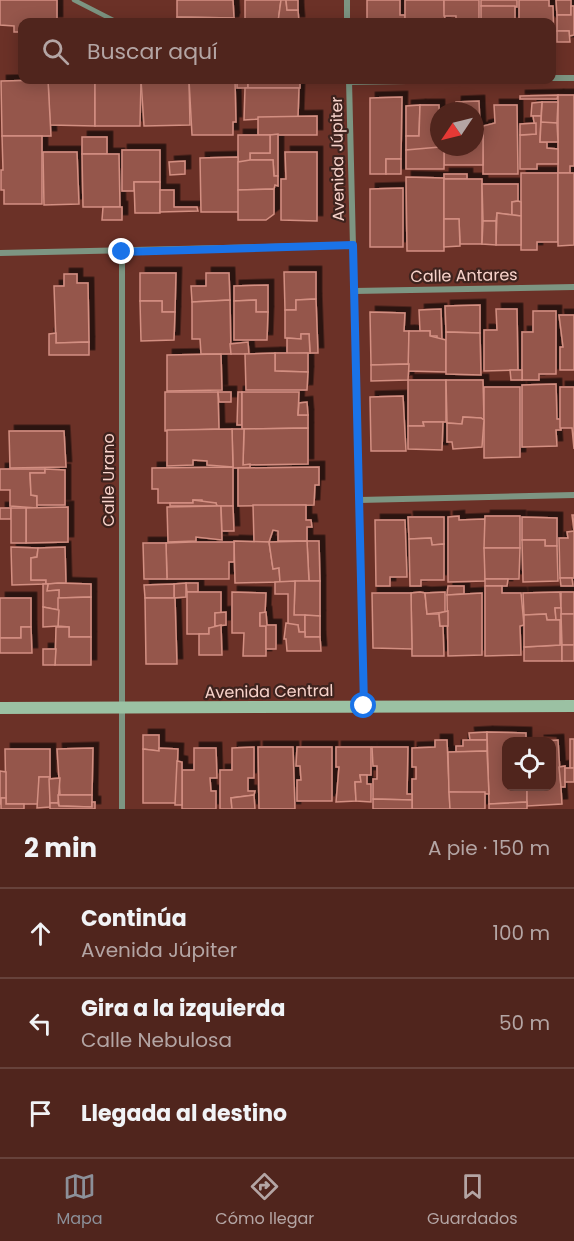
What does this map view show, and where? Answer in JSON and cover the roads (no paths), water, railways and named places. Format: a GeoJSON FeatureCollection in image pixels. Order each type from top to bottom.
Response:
{"type":"FeatureCollection","features":[{"type":"Feature","properties":{"kind":"street"},"geometry":{"type":"LineString","coordinates":[[347,0],[347,18]]}},
{"type":"Feature","properties":{"kind":"street"},"geometry":{"type":"LineString","coordinates":[[556,78],[574,78]]}},
{"type":"Feature","properties":{"kind":"street","name":"Avenida Júpiter"},"geometry":{"type":"LineString","coordinates":[[349,84],[364,706]]}},
{"type":"Feature","properties":{"kind":"street"},"geometry":{"type":"LineString","coordinates":[[0,253],[353,245]]}},
{"type":"Feature","properties":{"kind":"street","name":"Calle Urano"},"geometry":{"type":"LineString","coordinates":[[122,252],[122,809]]}},
{"type":"Feature","properties":{"kind":"street","name":"Calle Antares"},"geometry":{"type":"LineString","coordinates":[[354,291],[574,287]]}},
{"type":"Feature","properties":{"kind":"street"},"geometry":{"type":"LineString","coordinates":[[359,500],[574,495]]}},
{"type":"Feature","properties":{"kind":"street","name":"Avenida Central"},"geometry":{"type":"LineString","coordinates":[[0,708],[574,706]]}},
{"type":"Feature","properties":{"kind":"lane"},"geometry":{"type":"LineString","coordinates":[[74,0],[109,18]]}}]}
